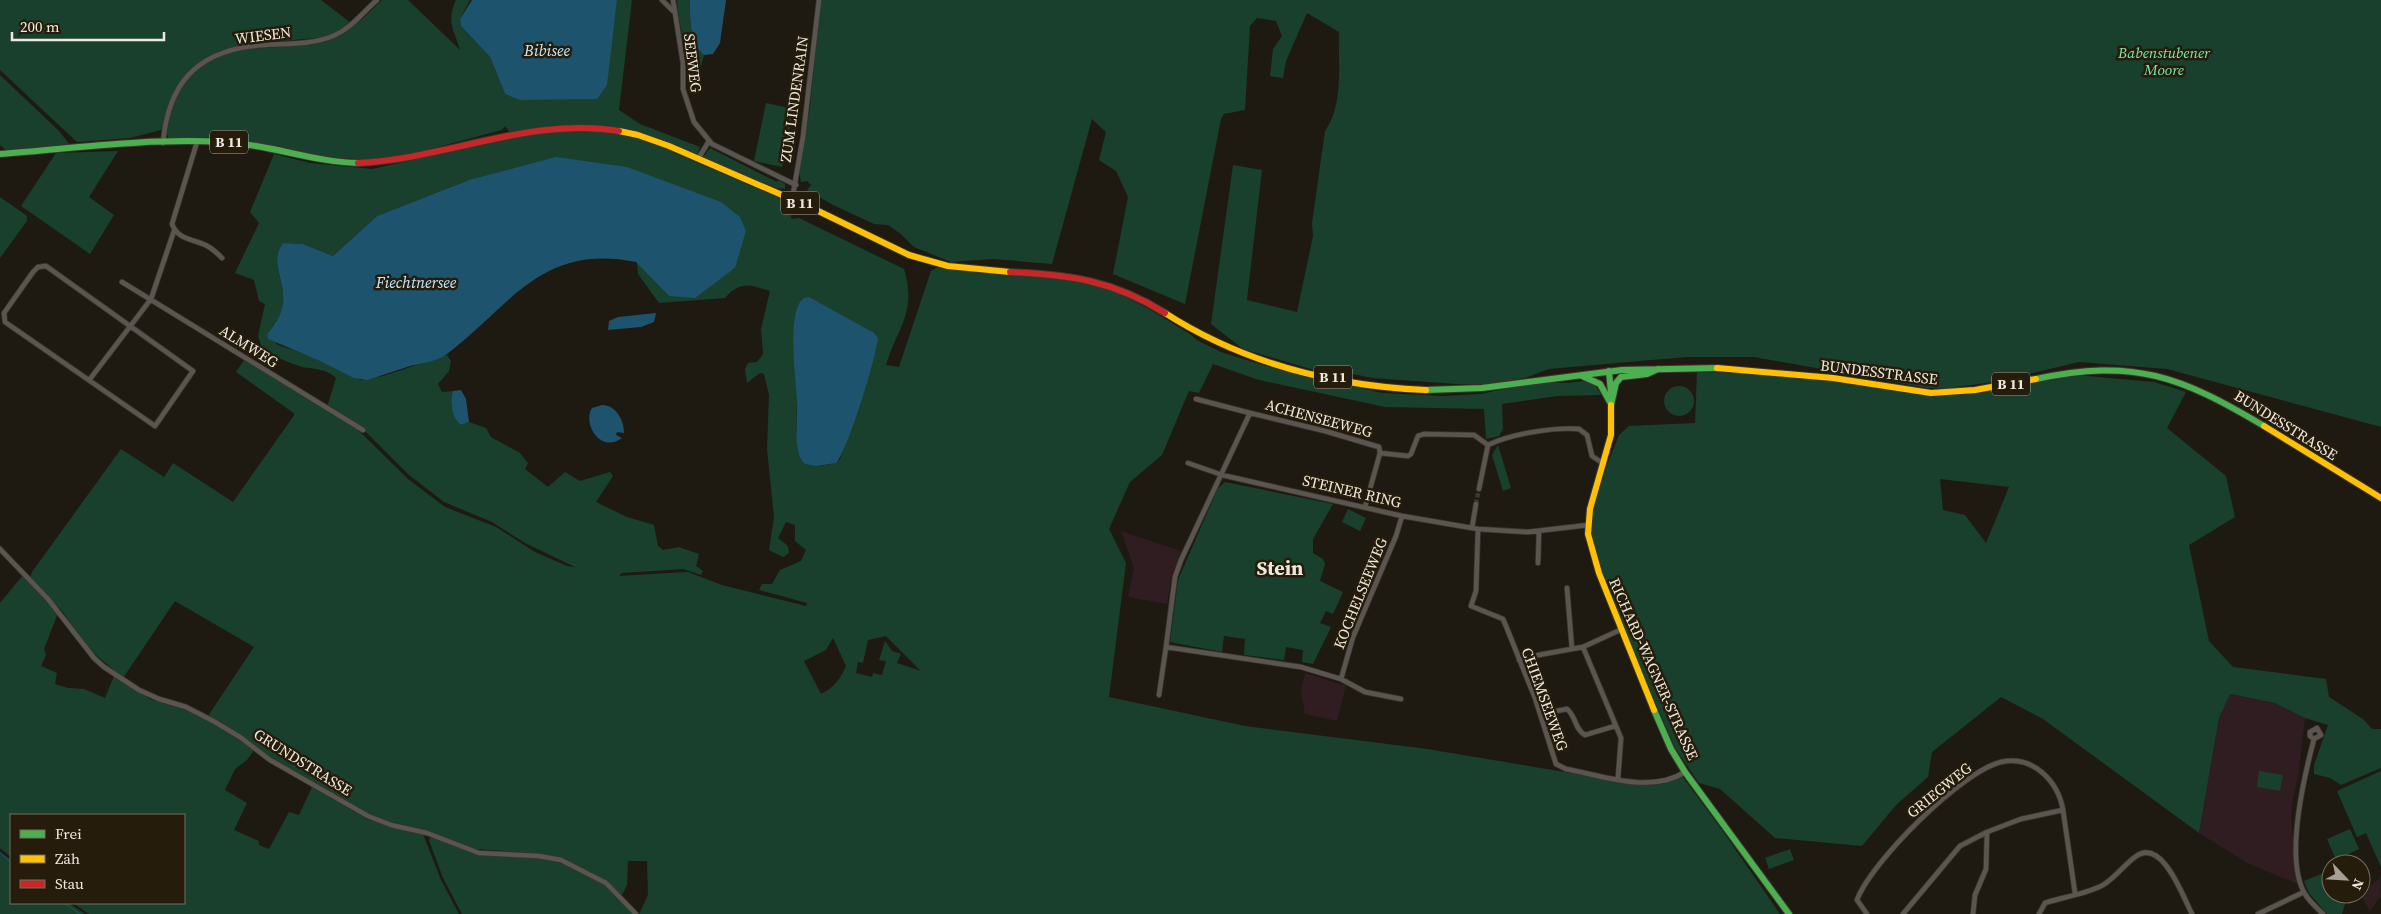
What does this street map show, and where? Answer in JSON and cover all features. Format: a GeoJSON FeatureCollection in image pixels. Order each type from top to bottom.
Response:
{"type":"FeatureCollection","features":[{"type":"Feature","properties":{"kind":"main road","name":"B 11"},"geometry":{"type":"LineString","coordinates":[[0,154],[163,143],[227,142],[309,158],[354,164],[401,161],[532,129],[580,125],[602,126],[634,134],[698,159],[812,208],[889,247],[933,263],[1060,275],[1106,284],[1126,291],[1222,346],[1284,366],[1353,382],[1400,388],[1479,389],[1609,371]]}},
{"type":"Feature","properties":{"kind":"main road","name":"BUNDESSTRASSE"},"geometry":{"type":"LineString","coordinates":[[1609,371],[1660,368],[1757,370],[1834,378],[1942,393],[1979,390],[2076,371],[2131,369],[2181,381],[2225,402],[2381,498]]}},
{"type":"Feature","properties":{"kind":"main road"},"geometry":{"type":"LineString","coordinates":[[1611,405],[1616,382],[1621,377],[1647,374],[1660,368]]}},
{"type":"Feature","properties":{"kind":"main road"},"geometry":{"type":"LineString","coordinates":[[1609,371],[1611,405]]}},
{"type":"Feature","properties":{"kind":"main road"},"geometry":{"type":"LineString","coordinates":[[1579,375],[1593,379],[1603,386],[1611,405]]}},
{"type":"Feature","properties":{"kind":"main road","name":"RICHARD-WAGNER-STRASSE"},"geometry":{"type":"LineString","coordinates":[[1611,405],[1612,421],[1604,464],[1592,501],[1588,525],[1597,569],[1620,630],[1671,749],[1685,772],[1788,913]]}},
{"type":"Feature","properties":{"kind":"street","name":"WIESEN"},"geometry":{"type":"LineString","coordinates":[[163,143],[167,122],[178,90],[185,78],[195,67],[208,59],[252,46],[316,41],[333,36],[346,29],[378,0]]}},
{"type":"Feature","properties":{"kind":"street"},"geometry":{"type":"LineString","coordinates":[[662,0],[673,11]]}},
{"type":"Feature","properties":{"kind":"street","name":"SEEWEG"},"geometry":{"type":"LineString","coordinates":[[672,0],[683,63],[683,89],[694,122],[709,141],[796,185]]}},
{"type":"Feature","properties":{"kind":"street","name":"ZUM LINDENRAIN"},"geometry":{"type":"LineString","coordinates":[[792,200],[796,185],[819,0]]}},
{"type":"Feature","properties":{"kind":"street"},"geometry":{"type":"LineString","coordinates":[[698,159],[709,141]]}},
{"type":"Feature","properties":{"kind":"street"},"geometry":{"type":"LineString","coordinates":[[90,379],[151,299],[174,231],[172,224],[197,142]]}},
{"type":"Feature","properties":{"kind":"street"},"geometry":{"type":"LineString","coordinates":[[174,231],[182,237],[208,247],[222,258]]}},
{"type":"Feature","properties":{"kind":"street"},"geometry":{"type":"LineString","coordinates":[[46,266],[193,371],[155,426],[90,379],[6,322],[4,312],[38,267],[46,266]]}},
{"type":"Feature","properties":{"kind":"street","name":"ALMWEG"},"geometry":{"type":"LineString","coordinates":[[122,282],[363,430]]}},
{"type":"Feature","properties":{"kind":"street","name":"ACHENSEEWEG"},"geometry":{"type":"LineString","coordinates":[[1196,399],[1325,430],[1379,447],[1380,453],[1365,507]]}},
{"type":"Feature","properties":{"kind":"street","name":"ACHENSEEWEG"},"geometry":{"type":"LineString","coordinates":[[1222,475],[1250,413]]}},
{"type":"Feature","properties":{"kind":"street"},"geometry":{"type":"LineString","coordinates":[[1488,445],[1507,437],[1547,431],[1579,429],[1588,435],[1592,456],[1604,464]]}},
{"type":"Feature","properties":{"kind":"street"},"geometry":{"type":"LineString","coordinates":[[1380,453],[1408,456],[1411,454],[1418,436],[1424,434],[1474,435],[1488,445]]}},
{"type":"Feature","properties":{"kind":"street"},"geometry":{"type":"LineString","coordinates":[[1479,488],[1488,445]]}},
{"type":"Feature","properties":{"kind":"street","name":"STEINER RING"},"geometry":{"type":"LineString","coordinates":[[1188,463],[1222,475],[1402,516],[1478,529],[1539,531],[1588,525]]}},
{"type":"Feature","properties":{"kind":"street"},"geometry":{"type":"LineString","coordinates":[[1159,695],[1175,577],[1222,475]]}},
{"type":"Feature","properties":{"kind":"street"},"geometry":{"type":"LineString","coordinates":[[1472,528],[1476,504]]}},
{"type":"Feature","properties":{"kind":"street","name":"KOCHELSEEWEG"},"geometry":{"type":"LineString","coordinates":[[1341,679],[1353,637],[1396,536],[1402,516]]}},
{"type":"Feature","properties":{"kind":"street","name":"CHIEMSEEWEG"},"geometry":{"type":"LineString","coordinates":[[1478,529],[1476,591],[1471,606],[1503,619],[1540,714],[1554,759],[1559,767],[1647,783],[1673,779],[1685,772]]}},
{"type":"Feature","properties":{"kind":"street"},"geometry":{"type":"LineString","coordinates":[[1538,563],[1539,531]]}},
{"type":"Feature","properties":{"kind":"street","name":"GRUNDSTRASSE"},"geometry":{"type":"LineString","coordinates":[[0,549],[48,599],[94,658],[104,667],[139,690],[159,699],[186,707],[215,722],[240,737],[270,760],[368,816],[391,825],[426,833],[479,853],[539,856],[561,860],[606,884],[636,914]]}},
{"type":"Feature","properties":{"kind":"street"},"geometry":{"type":"LineString","coordinates":[[1567,588],[1572,649]]}},
{"type":"Feature","properties":{"kind":"street"},"geometry":{"type":"LineString","coordinates":[[1519,660],[1583,647],[1620,630]]}},
{"type":"Feature","properties":{"kind":"street"},"geometry":{"type":"LineString","coordinates":[[1166,647],[1301,667],[1341,679],[1365,692],[1401,699]]}},
{"type":"Feature","properties":{"kind":"street"},"geometry":{"type":"LineString","coordinates":[[1583,647],[1622,744],[1618,778]]}},
{"type":"Feature","properties":{"kind":"street"},"geometry":{"type":"LineString","coordinates":[[1540,714],[1566,709],[1573,716],[1579,731],[1585,735],[1615,726]]}},
{"type":"Feature","properties":{"kind":"street"},"geometry":{"type":"LineString","coordinates":[[2314,739],[2303,781],[2296,839],[2296,864],[2304,892],[2323,914]]}},
{"type":"Feature","properties":{"kind":"street","name":"GRIEGWEG"},"geometry":{"type":"LineString","coordinates":[[1867,914],[1857,900],[1861,890],[1883,860],[1926,814],[1980,771],[2002,762],[2020,763],[2037,768],[2047,775],[2054,784],[2061,796],[2063,810]]}},
{"type":"Feature","properties":{"kind":"street"},"geometry":{"type":"LineString","coordinates":[[1903,914],[1960,846],[1987,832],[2022,819],[2063,810],[2075,893]]}},
{"type":"Feature","properties":{"kind":"street"},"geometry":{"type":"LineString","coordinates":[[1974,914],[1975,895],[1986,869],[1987,832]]}},
{"type":"Feature","properties":{"kind":"street"},"geometry":{"type":"LineString","coordinates":[[2039,914],[2045,903],[2105,884],[2136,855],[2147,852],[2160,857],[2168,867],[2192,914]]}},
{"type":"Feature","properties":{"kind":"street"},"geometry":{"type":"LineString","coordinates":[[2258,914],[2304,892]]}},
{"type":"Feature","properties":{"kind":"shaded area"},"geometry":{"type":"Polygon","coordinates":[[[1121,531],[1181,551],[1172,575],[1167,604],[1128,597],[1134,568],[1121,531]]]}},
{"type":"Feature","properties":{"kind":"shaded area"},"geometry":{"type":"Polygon","coordinates":[[[1305,673],[1346,686],[1337,721],[1305,714],[1301,691],[1305,673]]]}},
{"type":"Feature","properties":{"kind":"shaded area"},"geometry":{"type":"Polygon","coordinates":[[[2229,694],[2275,703],[2305,718],[2299,772],[2291,817],[2292,835],[2296,839],[2298,884],[2249,864],[2199,833],[2219,718],[2229,694]]]}},
{"type":"Feature","properties":{"kind":"shaded area"},"geometry":{"type":"Polygon","coordinates":[[[2380,878],[2381,896],[2370,911],[2366,904],[2371,904],[2371,885],[2380,878]]]}},
{"type":"Feature","properties":{"kind":"green space"},"geometry":{"type":"Polygon","coordinates":[[[0,0],[321,0],[351,23],[333,34],[322,37],[247,46],[228,50],[210,57],[195,66],[183,78],[179,84],[168,119],[161,130],[130,138],[77,142],[0,70],[0,0]]]}},
{"type":"Feature","properties":{"kind":"green space"},"geometry":{"type":"Polygon","coordinates":[[[382,0],[408,0],[460,50],[451,20],[453,8],[456,0],[470,0],[460,19],[461,26],[490,57],[505,94],[509,96],[613,27],[617,0],[632,0],[619,110],[640,124],[700,147],[697,155],[704,156],[710,148],[777,182],[778,180],[785,184],[785,189],[776,188],[705,158],[672,152],[784,200],[792,219],[799,218],[904,269],[908,297],[907,308],[886,365],[899,367],[931,271],[938,267],[1045,276],[1087,283],[1139,303],[1197,340],[1221,352],[1263,365],[1382,393],[1443,396],[1481,394],[1536,382],[1566,383],[1586,381],[1596,386],[1601,395],[1558,396],[1502,404],[1503,429],[1499,436],[1486,439],[1484,409],[1385,407],[1259,380],[1213,364],[1199,393],[1189,391],[1162,455],[1130,482],[1109,529],[1126,563],[1109,697],[1245,726],[1427,749],[1631,783],[1662,784],[1682,776],[1780,914],[639,914],[648,895],[647,861],[628,861],[627,885],[622,895],[595,875],[561,859],[542,854],[475,849],[422,829],[374,818],[276,762],[244,737],[208,716],[254,647],[175,601],[123,678],[88,648],[62,611],[30,578],[32,572],[121,449],[164,477],[173,463],[233,502],[295,414],[236,372],[244,360],[355,427],[408,479],[445,507],[496,527],[535,552],[567,566],[575,567],[525,543],[492,522],[444,502],[409,475],[365,431],[327,407],[336,378],[324,371],[302,367],[286,361],[262,348],[258,336],[265,304],[259,301],[254,280],[235,273],[259,223],[250,212],[274,154],[310,163],[372,169],[513,137],[505,126],[502,130],[400,157],[371,160],[310,156],[228,138],[198,137],[170,139],[167,135],[167,122],[176,99],[189,77],[205,63],[225,54],[313,43],[334,38],[354,26],[382,0]],[[469,180],[377,216],[333,256],[303,244],[283,243],[278,252],[277,262],[283,295],[282,307],[277,320],[267,334],[278,345],[308,355],[361,380],[383,376],[447,355],[451,361],[449,371],[438,384],[442,392],[453,391],[451,400],[452,410],[461,425],[469,422],[486,428],[491,437],[520,453],[528,463],[525,469],[548,487],[565,472],[580,481],[610,472],[613,476],[596,502],[627,517],[654,525],[658,546],[663,550],[679,547],[699,554],[696,566],[703,571],[701,575],[683,569],[622,573],[619,576],[688,572],[722,585],[806,606],[807,603],[759,590],[762,584],[772,584],[780,570],[801,561],[806,550],[795,541],[795,525],[786,522],[778,538],[788,546],[789,553],[783,557],[769,550],[774,517],[767,449],[769,395],[764,374],[760,373],[747,383],[745,369],[748,363],[757,362],[763,354],[761,329],[770,291],[757,287],[741,286],[725,298],[659,303],[638,274],[637,262],[669,296],[735,269],[469,180]],[[877,345],[797,403],[796,430],[817,466],[832,464],[840,459],[863,395],[877,345]],[[886,636],[868,640],[863,663],[858,662],[856,673],[872,677],[873,673],[882,675],[886,661],[879,660],[885,641],[892,651],[901,654],[897,663],[921,671],[886,636]],[[833,638],[826,650],[804,661],[821,694],[830,689],[842,675],[846,666],[833,638]]]}},
{"type":"Feature","properties":{"kind":"green space"},"geometry":{"type":"Polygon","coordinates":[[[677,0],[690,0],[690,22],[693,37],[695,44],[704,55],[700,70],[687,79],[686,59],[677,0]]]}},
{"type":"Feature","properties":{"kind":"green space","name":"Babenstubener Moore"},"geometry":{"type":"Polygon","coordinates":[[[821,0],[2381,0],[2381,427],[2167,369],[2079,362],[2000,381],[1949,388],[1927,388],[1754,357],[1687,357],[1549,369],[1525,378],[1486,384],[1456,384],[1372,378],[1325,368],[1314,370],[1243,349],[1211,324],[1233,165],[1262,170],[1247,300],[1297,312],[1313,236],[1312,223],[1325,131],[1331,120],[1338,96],[1339,32],[1307,13],[1286,61],[1283,78],[1270,76],[1273,49],[1282,36],[1276,21],[1257,18],[1250,26],[1245,110],[1224,114],[1221,119],[1185,304],[1113,274],[1128,197],[1116,171],[1099,160],[1106,132],[1092,119],[1052,264],[993,259],[951,262],[914,247],[901,234],[888,225],[874,224],[833,205],[807,190],[811,185],[807,181],[801,182],[799,172],[810,107],[821,0]]]}},
{"type":"Feature","properties":{"kind":"green space"},"geometry":{"type":"Polygon","coordinates":[[[0,75],[59,131],[70,145],[6,150],[0,145],[0,75]]]}},
{"type":"Feature","properties":{"kind":"green space"},"geometry":{"type":"Polygon","coordinates":[[[766,103],[794,109],[782,167],[754,161],[766,103]]]}},
{"type":"Feature","properties":{"kind":"green space"},"geometry":{"type":"Polygon","coordinates":[[[118,151],[89,197],[114,215],[90,254],[21,206],[56,153],[118,151]]]}},
{"type":"Feature","properties":{"kind":"green space"},"geometry":{"type":"Polygon","coordinates":[[[0,197],[27,216],[27,221],[0,258],[0,197]]]}},
{"type":"Feature","properties":{"kind":"green space"},"geometry":{"type":"Polygon","coordinates":[[[1697,372],[1758,373],[1926,394],[2076,375],[2154,382],[2186,392],[2167,428],[2226,476],[2235,517],[2189,545],[2209,641],[2233,667],[2326,679],[2329,697],[2363,719],[2372,729],[2381,729],[2381,768],[2341,785],[2330,778],[2314,774],[2314,765],[2328,725],[2305,718],[2275,703],[2230,694],[2219,718],[2199,833],[2043,719],[2001,697],[1932,752],[1928,777],[1896,805],[1862,846],[1775,838],[1720,789],[1699,783],[1675,748],[1601,573],[1590,525],[1594,501],[1619,435],[1629,426],[1695,423],[1697,372]],[[1940,479],[1943,510],[1965,515],[1986,543],[2009,487],[1940,479]]]}},
{"type":"Feature","properties":{"kind":"green space"},"geometry":{"type":"Polygon","coordinates":[[[1679,386],[1690,390],[1694,401],[1690,412],[1679,416],[1668,412],[1664,401],[1668,390],[1679,386]]]}},
{"type":"Feature","properties":{"kind":"green space"},"geometry":{"type":"Polygon","coordinates":[[[1498,445],[1511,488],[1503,491],[1492,455],[1498,445]]]}},
{"type":"Feature","properties":{"kind":"green space"},"geometry":{"type":"Polygon","coordinates":[[[1225,482],[1333,504],[1313,539],[1313,553],[1323,559],[1325,564],[1320,581],[1343,592],[1333,614],[1326,611],[1320,623],[1331,627],[1313,664],[1302,662],[1303,650],[1286,647],[1284,660],[1244,655],[1245,639],[1224,636],[1222,652],[1170,642],[1178,580],[1218,488],[1225,482]]]}},
{"type":"Feature","properties":{"kind":"green space"},"geometry":{"type":"Polygon","coordinates":[[[1348,509],[1366,518],[1360,531],[1342,522],[1348,509]]]}},
{"type":"Feature","properties":{"kind":"green space"},"geometry":{"type":"Polygon","coordinates":[[[23,575],[58,613],[44,649],[46,655],[41,666],[57,673],[55,684],[68,688],[84,689],[105,698],[114,676],[150,699],[194,713],[228,732],[254,750],[247,760],[235,769],[225,790],[247,803],[234,830],[259,841],[259,845],[269,849],[289,812],[299,815],[312,787],[369,820],[423,834],[441,880],[459,914],[89,914],[74,904],[185,904],[185,814],[10,814],[10,856],[0,848],[0,603],[23,575]]]}},
{"type":"Feature","properties":{"kind":"green space"},"geometry":{"type":"Polygon","coordinates":[[[2259,771],[2283,775],[2280,791],[2257,787],[2259,771]]]}},
{"type":"Feature","properties":{"kind":"green space"},"geometry":{"type":"Polygon","coordinates":[[[2381,771],[2381,867],[2366,833],[2357,837],[2337,791],[2381,771]]]}},
{"type":"Feature","properties":{"kind":"green space"},"geometry":{"type":"Polygon","coordinates":[[[2350,829],[2359,849],[2349,854],[2333,854],[2327,839],[2350,829]]]}},
{"type":"Feature","properties":{"kind":"green space"},"geometry":{"type":"Polygon","coordinates":[[[432,837],[477,854],[544,859],[564,864],[603,884],[633,914],[462,914],[443,878],[430,843],[429,839],[432,837]]]}},
{"type":"Feature","properties":{"kind":"green space"},"geometry":{"type":"Polygon","coordinates":[[[1790,849],[1794,860],[1769,869],[1765,858],[1790,849]]]}},
{"type":"Feature","properties":{"kind":"green space"},"geometry":{"type":"Polygon","coordinates":[[[0,852],[10,859],[10,904],[70,904],[85,914],[0,914],[0,852]]]}},
{"type":"Feature","properties":{"kind":"green space"},"geometry":{"type":"Polygon","coordinates":[[[2321,874],[2321,904],[2345,904],[2342,914],[2327,914],[2309,893],[2304,881],[2321,874]]]}},
{"type":"Feature","properties":{"kind":"water","name":"Bibisee"},"geometry":{"type":"Polygon","coordinates":[[[472,0],[617,0],[607,85],[597,99],[520,100],[505,94],[490,57],[461,26],[460,19],[472,0]]]}},
{"type":"Feature","properties":{"kind":"water"},"geometry":{"type":"Polygon","coordinates":[[[690,0],[726,0],[720,43],[713,54],[704,55],[695,44],[691,30],[690,0]]]}},
{"type":"Feature","properties":{"kind":"water","name":"Fiechtnersee"},"geometry":{"type":"Polygon","coordinates":[[[556,157],[627,167],[721,202],[740,217],[746,231],[735,268],[695,298],[669,296],[636,262],[604,258],[576,261],[552,270],[531,282],[443,357],[367,380],[354,378],[318,360],[268,339],[267,334],[277,320],[282,307],[283,294],[277,263],[278,253],[283,243],[303,244],[333,256],[377,216],[469,180],[556,157]]]}},
{"type":"Feature","properties":{"kind":"water"},"geometry":{"type":"Polygon","coordinates":[[[809,297],[874,333],[878,338],[861,403],[841,455],[836,463],[817,466],[805,464],[801,459],[798,452],[796,434],[797,400],[793,346],[795,316],[798,305],[804,298],[809,297]]]}},
{"type":"Feature","properties":{"kind":"water"},"geometry":{"type":"Polygon","coordinates":[[[656,313],[654,322],[641,327],[608,330],[609,321],[618,317],[656,313]]]}},
{"type":"Feature","properties":{"kind":"water"},"geometry":{"type":"Polygon","coordinates":[[[461,390],[466,399],[469,422],[461,425],[453,414],[451,400],[453,391],[461,390]]]}},
{"type":"Feature","properties":{"kind":"water"},"geometry":{"type":"Polygon","coordinates":[[[602,405],[615,410],[623,423],[624,433],[617,432],[616,435],[622,438],[614,442],[601,440],[592,429],[590,415],[592,408],[602,405]]]}},
{"type":"Feature","properties":{"kind":"waterway"},"geometry":{"type":"LineString","coordinates":[[0,852],[10,862]]}},
{"type":"Feature","properties":{"kind":"waterway"},"geometry":{"type":"LineString","coordinates":[[65,904],[80,914]]}},
{"type":"Feature","properties":{"kind":"tunnel"},"geometry":{"type":"LineString","coordinates":[[1476,504],[1479,489]]}},
{"type":"Feature","properties":{"kind":"traffic: fast"},"geometry":{"type":"LineString","coordinates":[[0,154],[112,144],[195,141],[240,143],[324,160],[358,163]]}},
{"type":"Feature","properties":{"kind":"traffic: fast"},"geometry":{"type":"LineString","coordinates":[[1426,390],[1482,388],[1622,370],[1717,368]]}},
{"type":"Feature","properties":{"kind":"traffic: fast"},"geometry":{"type":"LineString","coordinates":[[1611,405],[1616,383],[1621,377],[1647,374],[1658,369]]}},
{"type":"Feature","properties":{"kind":"traffic: fast"},"geometry":{"type":"LineString","coordinates":[[2036,379],[2101,370],[2129,371],[2155,376],[2207,395],[2264,426]]}},
{"type":"Feature","properties":{"kind":"traffic: fast"},"geometry":{"type":"LineString","coordinates":[[1609,371],[1611,393]]}},
{"type":"Feature","properties":{"kind":"traffic: fast"},"geometry":{"type":"LineString","coordinates":[[1582,376],[1600,384],[1610,402]]}},
{"type":"Feature","properties":{"kind":"traffic: fast"},"geometry":{"type":"LineString","coordinates":[[1654,710],[1671,749],[1685,772],[1789,914]]}},
{"type":"Feature","properties":{"kind":"traffic: slow"},"geometry":{"type":"LineString","coordinates":[[619,131],[638,135],[669,146],[812,208],[909,255],[948,266],[1010,272]]}},
{"type":"Feature","properties":{"kind":"traffic: slow"},"geometry":{"type":"LineString","coordinates":[[1165,313],[1226,346],[1290,369],[1357,383],[1391,388],[1426,390]]}},
{"type":"Feature","properties":{"kind":"traffic: slow"},"geometry":{"type":"LineString","coordinates":[[1717,368],[1833,378],[1931,393],[1975,390],[2036,379]]}},
{"type":"Feature","properties":{"kind":"traffic: slow"},"geometry":{"type":"LineString","coordinates":[[1611,405],[1611,435],[1590,509],[1588,534],[1599,573],[1654,710]]}},
{"type":"Feature","properties":{"kind":"traffic: slow"},"geometry":{"type":"LineString","coordinates":[[2264,426],[2381,498]]}},
{"type":"Feature","properties":{"kind":"traffic: jam"},"geometry":{"type":"LineString","coordinates":[[358,163],[391,160],[521,133],[553,129],[586,128],[619,131]]}},
{"type":"Feature","properties":{"kind":"traffic: jam"},"geometry":{"type":"LineString","coordinates":[[1010,272],[1052,275],[1090,281],[1127,293],[1165,313]]}},
{"type":"Feature","properties":{"kind":"district","name":"Stein"},"geometry":{"type":"Point","coordinates":[1280,568]}}]}
